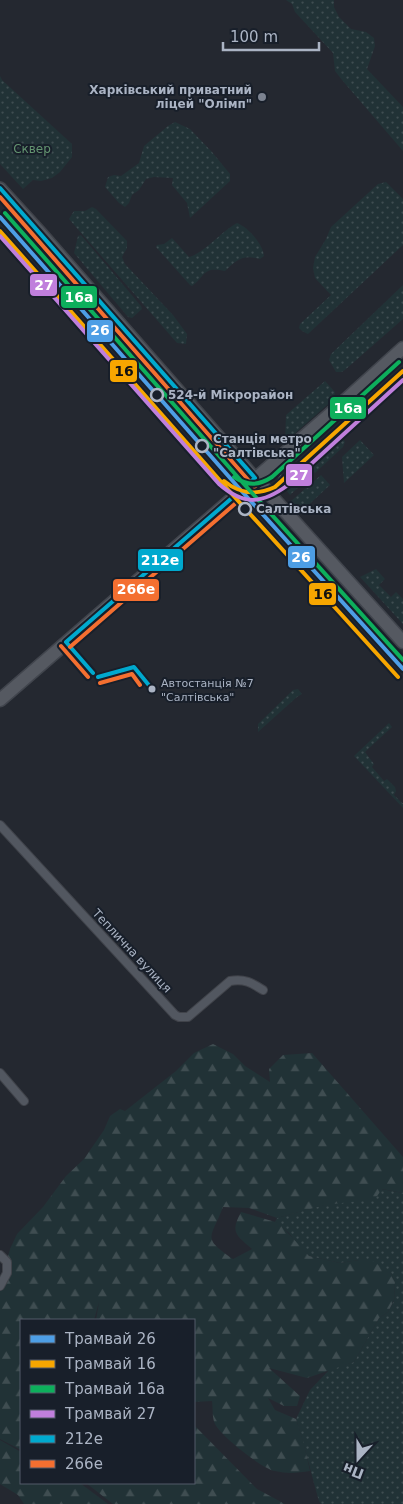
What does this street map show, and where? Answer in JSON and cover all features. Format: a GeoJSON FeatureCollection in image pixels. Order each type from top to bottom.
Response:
{"type":"FeatureCollection","features":[{"type":"Feature","properties":{"kind":"main road"},"geometry":{"type":"LineString","coordinates":[[0,188],[255,478],[403,642]]}},
{"type":"Feature","properties":{"kind":"main road"},"geometry":{"type":"LineString","coordinates":[[0,700],[329,415],[403,348]]}},
{"type":"Feature","properties":{"kind":"street","name":"Теплична вулиця"},"geometry":{"type":"LineString","coordinates":[[0,825],[175,1015],[188,1018],[230,981],[246,980],[263,990]]}},
{"type":"Feature","properties":{"kind":"street"},"geometry":{"type":"LineString","coordinates":[[0,1073],[24,1101]]}},
{"type":"Feature","properties":{"kind":"street"},"geometry":{"type":"LineString","coordinates":[[0,1255],[7,1262],[7,1273],[0,1286]]}},
{"type":"Feature","properties":{"kind":"green space"},"geometry":{"type":"Polygon","coordinates":[[[286,0],[334,0],[334,7],[339,17],[351,29],[366,32],[374,38],[375,46],[367,69],[403,107],[403,151],[335,71],[333,53],[295,12],[292,4],[286,0]]]}},
{"type":"Feature","properties":{"kind":"green space","name":"Сквер"},"geometry":{"type":"Polygon","coordinates":[[[0,76],[2,80],[72,144],[72,157],[60,172],[52,178],[41,181],[33,180],[23,189],[0,164],[0,76]]]}},
{"type":"Feature","properties":{"kind":"green space"},"geometry":{"type":"Polygon","coordinates":[[[175,122],[190,129],[212,152],[230,174],[230,181],[190,218],[187,203],[172,185],[173,178],[154,177],[146,179],[139,190],[132,195],[125,207],[105,187],[108,177],[114,175],[121,176],[139,163],[144,146],[175,122]]]}},
{"type":"Feature","properties":{"kind":"green space"},"geometry":{"type":"Polygon","coordinates":[[[386,182],[403,199],[403,245],[308,334],[302,331],[299,328],[300,324],[331,295],[315,278],[313,268],[315,257],[331,227],[378,184],[386,182]]]}},
{"type":"Feature","properties":{"kind":"green space"},"geometry":{"type":"Polygon","coordinates":[[[92,207],[127,241],[127,248],[122,257],[125,264],[173,315],[187,334],[186,344],[177,343],[69,219],[74,211],[85,211],[92,207]]]}},
{"type":"Feature","properties":{"kind":"green space"},"geometry":{"type":"Polygon","coordinates":[[[237,223],[254,236],[261,246],[264,256],[260,259],[249,257],[240,259],[225,271],[208,271],[192,286],[156,247],[172,238],[189,257],[200,252],[237,223]]]}},
{"type":"Feature","properties":{"kind":"green space"},"geometry":{"type":"Polygon","coordinates":[[[81,235],[141,306],[142,309],[132,318],[128,317],[74,253],[78,236],[81,235]]]}},
{"type":"Feature","properties":{"kind":"green space"},"geometry":{"type":"Polygon","coordinates":[[[403,285],[403,319],[346,369],[342,372],[336,372],[329,360],[331,354],[403,285]]]}},
{"type":"Feature","properties":{"kind":"green space"},"geometry":{"type":"Polygon","coordinates":[[[325,381],[335,392],[334,399],[285,442],[286,415],[325,381]]]}},
{"type":"Feature","properties":{"kind":"green space"},"geometry":{"type":"Polygon","coordinates":[[[336,429],[345,442],[343,447],[315,473],[302,460],[336,429]]]}},
{"type":"Feature","properties":{"kind":"green space"},"geometry":{"type":"Polygon","coordinates":[[[360,440],[374,455],[344,483],[342,457],[360,440]]]}},
{"type":"Feature","properties":{"kind":"green space"},"geometry":{"type":"Polygon","coordinates":[[[300,461],[312,475],[290,495],[280,482],[300,461]]]}},
{"type":"Feature","properties":{"kind":"green space"},"geometry":{"type":"Polygon","coordinates":[[[321,475],[330,485],[301,512],[291,501],[321,475]]]}},
{"type":"Feature","properties":{"kind":"green space"},"geometry":{"type":"Polygon","coordinates":[[[376,569],[385,579],[379,585],[391,597],[396,592],[403,599],[403,624],[360,577],[376,569]]]}},
{"type":"Feature","properties":{"kind":"green space"},"geometry":{"type":"Polygon","coordinates":[[[298,689],[302,694],[258,732],[258,724],[293,690],[298,689]]]}},
{"type":"Feature","properties":{"kind":"green space"},"geometry":{"type":"Polygon","coordinates":[[[389,723],[392,727],[365,752],[374,764],[372,767],[384,781],[387,779],[395,787],[394,795],[403,803],[403,808],[354,756],[389,723]]]}},
{"type":"Feature","properties":{"kind":"green space"},"geometry":{"type":"Polygon","coordinates":[[[213,1044],[233,1054],[245,1066],[270,1082],[269,1069],[283,1055],[312,1053],[403,1157],[403,1193],[382,1189],[375,1199],[325,1205],[277,1218],[249,1208],[223,1207],[212,1232],[213,1241],[216,1246],[233,1259],[252,1249],[236,1233],[235,1229],[241,1212],[279,1223],[309,1256],[340,1263],[371,1260],[391,1273],[395,1281],[394,1300],[388,1312],[379,1318],[354,1362],[307,1378],[269,1368],[300,1396],[297,1406],[284,1406],[268,1398],[275,1410],[296,1419],[310,1471],[284,1473],[269,1469],[233,1444],[219,1429],[214,1422],[212,1401],[195,1402],[195,1319],[96,1319],[99,1302],[94,1319],[20,1319],[20,1449],[0,1439],[0,1286],[10,1249],[17,1234],[43,1207],[66,1176],[84,1159],[104,1130],[110,1116],[120,1109],[125,1111],[176,1071],[194,1053],[213,1044]]]}},
{"type":"Feature","properties":{"kind":"green space"},"geometry":{"type":"Polygon","coordinates":[[[381,1189],[403,1193],[403,1504],[321,1504],[296,1419],[310,1390],[330,1369],[354,1362],[379,1318],[388,1312],[394,1301],[395,1281],[391,1273],[359,1260],[340,1263],[309,1256],[289,1233],[275,1222],[277,1218],[381,1189]]]}},
{"type":"Feature","properties":{"kind":"green space"},"geometry":{"type":"Polygon","coordinates":[[[195,1426],[257,1489],[285,1504],[113,1504],[87,1484],[195,1484],[195,1426]]]}},
{"type":"Feature","properties":{"kind":"green space"},"geometry":{"type":"Polygon","coordinates":[[[0,1440],[20,1451],[20,1484],[81,1484],[108,1504],[24,1504],[18,1495],[0,1484],[0,1440]]]}},
{"type":"Feature","properties":{"kind":"tram line","name":"16a"},"geometry":{"type":"LineString","coordinates":[[5,213],[243,483],[403,660]]}},
{"type":"Feature","properties":{"kind":"tram line","name":"26"},"geometry":{"type":"LineString","coordinates":[[0,217],[238,487],[403,669]]}},
{"type":"Feature","properties":{"kind":"tram line","name":"16"},"geometry":{"type":"LineString","coordinates":[[0,231],[231,493],[398,677]]}},
{"type":"Feature","properties":{"kind":"tram line","name":"27"},"geometry":{"type":"LineString","coordinates":[[0,236],[219,484],[228,491],[245,499],[261,499],[288,485],[403,380]]}},
{"type":"Feature","properties":{"kind":"tram line","name":"16a"},"geometry":{"type":"LineString","coordinates":[[234,477],[253,484],[272,477],[399,362]]}},
{"type":"Feature","properties":{"kind":"tram line","name":"16"},"geometry":{"type":"LineString","coordinates":[[224,481],[236,489],[248,492],[261,492],[275,487],[403,371]]}},
{"type":"Feature","properties":{"kind":"tram line"},"geometry":{"type":"LineString","coordinates":[[280,538],[272,514],[271,498],[276,482],[281,475]]}},
{"type":"Feature","properties":{"kind":"transit line","name":"212е"},"geometry":{"type":"LineString","coordinates":[[0,188],[255,478]]}},
{"type":"Feature","properties":{"kind":"transit line","name":"266е"},"geometry":{"type":"LineString","coordinates":[[0,197],[250,482]]}},
{"type":"Feature","properties":{"kind":"transit line","name":"212е"},"geometry":{"type":"LineString","coordinates":[[66,642],[255,478]]}},
{"type":"Feature","properties":{"kind":"transit line","name":"266е"},"geometry":{"type":"LineString","coordinates":[[70,647],[259,483]]}},
{"type":"Feature","properties":{"kind":"transit line","name":"212е"},"geometry":{"type":"LineString","coordinates":[[66,642],[93,673]]}},
{"type":"Feature","properties":{"kind":"transit line","name":"266е"},"geometry":{"type":"LineString","coordinates":[[61,646],[88,677]]}},
{"type":"Feature","properties":{"kind":"transit line","name":"212е"},"geometry":{"type":"LineString","coordinates":[[98,677],[134,667],[152,689]]}},
{"type":"Feature","properties":{"kind":"transit line","name":"266е"},"geometry":{"type":"LineString","coordinates":[[100,683],[132,674],[140,685]]}},
{"type":"Feature","properties":{"kind":"place","name":"Харківський приватний ліцей \"Олімп\""},"geometry":{"type":"Point","coordinates":[262,97]}},
{"type":"Feature","properties":{"kind":"place","name":"524-й Мікрорайон"},"geometry":{"type":"Point","coordinates":[157,395]}},
{"type":"Feature","properties":{"kind":"place","name":"Станція метро \"Салтівська\""},"geometry":{"type":"Point","coordinates":[202,446]}},
{"type":"Feature","properties":{"kind":"place","name":"Салтівська"},"geometry":{"type":"Point","coordinates":[245,509]}},
{"type":"Feature","properties":{"kind":"place","name":"Автостанція №7 \"Салтівська\""},"geometry":{"type":"Point","coordinates":[152,689]}}]}
